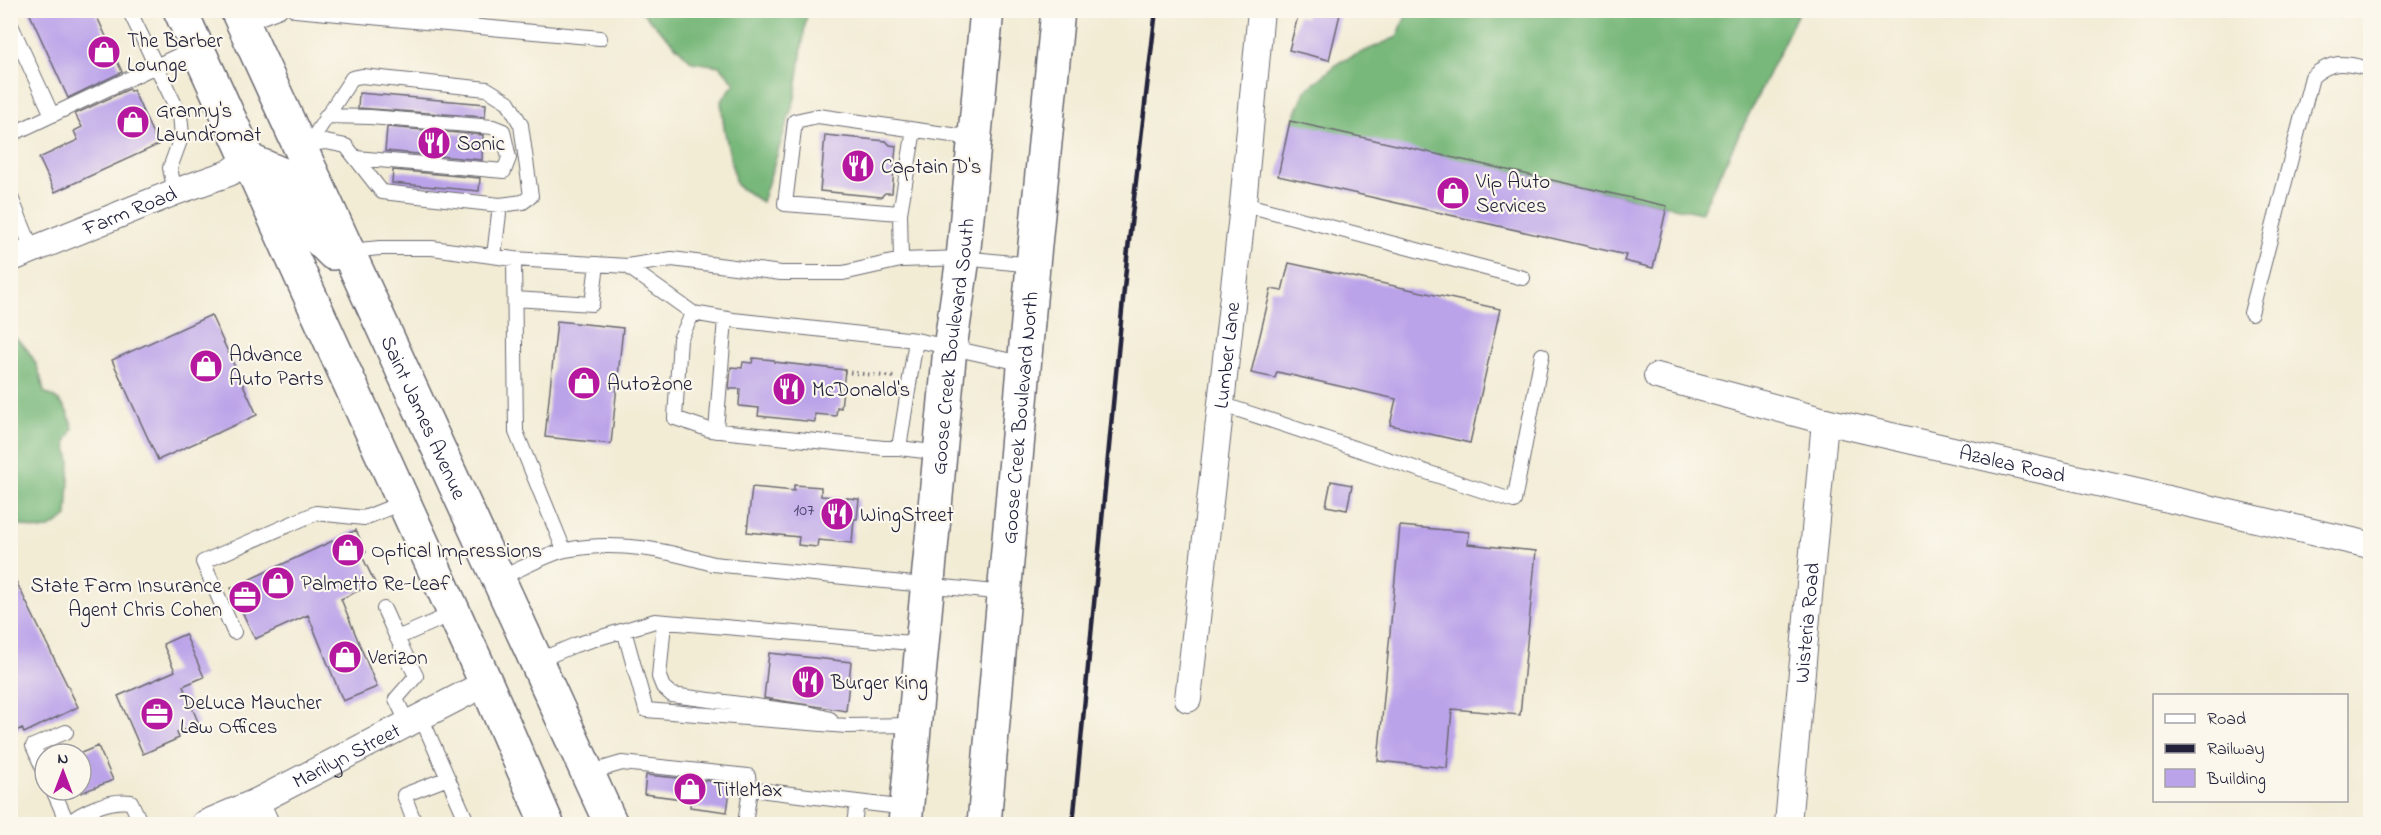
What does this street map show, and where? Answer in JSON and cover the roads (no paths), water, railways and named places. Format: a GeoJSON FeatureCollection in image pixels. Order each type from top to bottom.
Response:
{"type":"FeatureCollection","features":[{"type":"Feature","properties":{"kind":"main road"},"geometry":{"type":"LineString","coordinates":[[180,10],[486,684],[547,825]]}},
{"type":"Feature","properties":{"kind":"main road","name":"Goose Creek Boulevard South"},"geometry":{"type":"LineString","coordinates":[[906,816],[924,644],[950,348],[963,258],[987,10]]}},
{"type":"Feature","properties":{"kind":"main road","name":"Goose Creek Boulevard North"},"geometry":{"type":"LineString","coordinates":[[984,825],[1033,265],[1058,10]]}},
{"type":"Feature","properties":{"kind":"main road","name":"Saint James Avenue"},"geometry":{"type":"LineString","coordinates":[[241,17],[305,146],[348,252],[612,825]]}},
{"type":"Feature","properties":{"kind":"main road"},"geometry":{"type":"LineString","coordinates":[[248,160],[281,174],[314,234],[333,253],[348,252]]}},
{"type":"Feature","properties":{"kind":"street","name":"Lumber Lane"},"geometry":{"type":"LineString","coordinates":[[1188,699],[1243,204],[1261,10]]}},
{"type":"Feature","properties":{"kind":"street","name":"Farm Road"},"geometry":{"type":"LineString","coordinates":[[21,254],[228,173],[248,160]]}},
{"type":"Feature","properties":{"kind":"street","name":"Azalea Road"},"geometry":{"type":"LineString","coordinates":[[1657,376],[1825,421],[2370,545]]}},
{"type":"Feature","properties":{"kind":"street","name":"Wisteria Road"},"geometry":{"type":"LineString","coordinates":[[1788,825],[1825,421]]}},
{"type":"Feature","properties":{"kind":"street","name":"Marilyn Street"},"geometry":{"type":"LineString","coordinates":[[204,825],[256,802],[486,684]]}},
{"type":"Feature","properties":{"kind":"street"},"geometry":{"type":"LineString","coordinates":[[256,802],[266,825]]}},
{"type":"Feature","properties":{"kind":"lane"},"geometry":{"type":"LineString","coordinates":[[129,10],[180,115],[182,135],[170,168],[175,192]]}},
{"type":"Feature","properties":{"kind":"lane"},"geometry":{"type":"LineString","coordinates":[[241,17],[280,10]]}},
{"type":"Feature","properties":{"kind":"lane"},"geometry":{"type":"LineString","coordinates":[[295,10],[600,38]]}},
{"type":"Feature","properties":{"kind":"lane"},"geometry":{"type":"LineString","coordinates":[[10,23],[52,115]]}},
{"type":"Feature","properties":{"kind":"lane"},"geometry":{"type":"LineString","coordinates":[[10,135],[196,47]]}},
{"type":"Feature","properties":{"kind":"lane"},"geometry":{"type":"LineString","coordinates":[[2251,313],[2312,77],[2325,66],[2343,63],[2370,69]]}},
{"type":"Feature","properties":{"kind":"lane"},"geometry":{"type":"LineString","coordinates":[[362,76],[487,89],[508,102],[521,125],[531,196],[523,202],[500,205],[382,192],[346,146],[326,142],[305,146],[352,78],[362,76]]}},
{"type":"Feature","properties":{"kind":"lane"},"geometry":{"type":"LineString","coordinates":[[326,116],[370,117],[493,128],[503,131],[509,158],[504,171],[356,158]]}},
{"type":"Feature","properties":{"kind":"lane"},"geometry":{"type":"LineString","coordinates":[[900,213],[784,204],[795,121],[818,116],[973,138]]}},
{"type":"Feature","properties":{"kind":"lane"},"geometry":{"type":"LineString","coordinates":[[901,260],[900,213],[914,130]]}},
{"type":"Feature","properties":{"kind":"lane"},"geometry":{"type":"LineString","coordinates":[[10,195],[21,254]]}},
{"type":"Feature","properties":{"kind":"lane"},"geometry":{"type":"LineString","coordinates":[[1243,204],[1523,278]]}},
{"type":"Feature","properties":{"kind":"lane"},"geometry":{"type":"LineString","coordinates":[[494,256],[500,205]]}},
{"type":"Feature","properties":{"kind":"lane"},"geometry":{"type":"LineString","coordinates":[[348,252],[380,248],[432,248],[514,260],[627,266],[672,259],[781,273],[843,273],[901,260],[963,258],[1033,265]]}},
{"type":"Feature","properties":{"kind":"lane"},"geometry":{"type":"LineString","coordinates":[[514,260],[516,432],[564,550]]}},
{"type":"Feature","properties":{"kind":"lane"},"geometry":{"type":"LineString","coordinates":[[515,299],[592,304],[597,264]]}},
{"type":"Feature","properties":{"kind":"lane"},"geometry":{"type":"LineString","coordinates":[[627,266],[693,313],[725,319],[916,340],[1025,364]]}},
{"type":"Feature","properties":{"kind":"lane"},"geometry":{"type":"LineString","coordinates":[[693,313],[680,339],[675,418],[716,431],[941,453]]}},
{"type":"Feature","properties":{"kind":"lane"},"geometry":{"type":"LineString","coordinates":[[716,431],[725,319]]}},
{"type":"Feature","properties":{"kind":"lane"},"geometry":{"type":"LineString","coordinates":[[899,448],[916,340]]}},
{"type":"Feature","properties":{"kind":"lane"},"geometry":{"type":"LineString","coordinates":[[1221,405],[1514,501],[1542,355]]}},
{"type":"Feature","properties":{"kind":"lane"},"geometry":{"type":"LineString","coordinates":[[234,632],[203,562],[316,513],[364,518],[404,502]]}},
{"type":"Feature","properties":{"kind":"lane"},"geometry":{"type":"LineString","coordinates":[[498,579],[564,550],[615,544],[667,551],[713,564],[1005,593]]}},
{"type":"Feature","properties":{"kind":"lane"},"geometry":{"type":"LineString","coordinates":[[384,609],[416,676],[396,699],[414,720],[448,778],[468,825]]}},
{"type":"Feature","properties":{"kind":"lane"},"geometry":{"type":"LineString","coordinates":[[398,638],[454,613]]}},
{"type":"Feature","properties":{"kind":"lane"},"geometry":{"type":"LineString","coordinates":[[537,661],[576,645],[655,621],[924,644]]}},
{"type":"Feature","properties":{"kind":"lane"},"geometry":{"type":"LineString","coordinates":[[664,622],[659,677],[663,687],[672,695],[808,713],[857,726]]}},
{"type":"Feature","properties":{"kind":"lane"},"geometry":{"type":"LineString","coordinates":[[624,630],[646,710],[857,726],[915,725]]}},
{"type":"Feature","properties":{"kind":"lane"},"geometry":{"type":"LineString","coordinates":[[42,742],[66,732]]}},
{"type":"Feature","properties":{"kind":"lane"},"geometry":{"type":"LineString","coordinates":[[588,773],[622,763],[748,776],[750,789],[745,825]]}},
{"type":"Feature","properties":{"kind":"lane"},"geometry":{"type":"LineString","coordinates":[[415,825],[404,795],[448,778]]}},
{"type":"Feature","properties":{"kind":"lane"},"geometry":{"type":"LineString","coordinates":[[750,789],[857,802],[906,816]]}},
{"type":"Feature","properties":{"kind":"lane"},"geometry":{"type":"LineString","coordinates":[[58,802],[68,824],[93,809],[120,800],[131,802],[141,825]]}},
{"type":"Feature","properties":{"kind":"lane"},"geometry":{"type":"LineString","coordinates":[[854,825],[857,802]]}},
{"type":"Feature","properties":{"kind":"railway"},"geometry":{"type":"LineString","coordinates":[[1073,824],[1127,258],[1156,10]]}},
{"type":"Feature","properties":{"kind":"place","name":"The Barber Lounge"},"geometry":{"type":"Point","coordinates":[104,52]}},
{"type":"Feature","properties":{"kind":"place","name":"Granny's Laundromat"},"geometry":{"type":"Point","coordinates":[133,122]}},
{"type":"Feature","properties":{"kind":"place","name":"Sonic"},"geometry":{"type":"Point","coordinates":[434,143]}},
{"type":"Feature","properties":{"kind":"place","name":"Captain D's"},"geometry":{"type":"Point","coordinates":[858,166]}},
{"type":"Feature","properties":{"kind":"place","name":"Vip Auto Services"},"geometry":{"type":"Point","coordinates":[1453,193]}},
{"type":"Feature","properties":{"kind":"place","name":"Advance Auto Parts"},"geometry":{"type":"Point","coordinates":[206,366]}},
{"type":"Feature","properties":{"kind":"place","name":"AutoZone"},"geometry":{"type":"Point","coordinates":[584,383]}},
{"type":"Feature","properties":{"kind":"place","name":"McDonald's"},"geometry":{"type":"Point","coordinates":[789,389]}},
{"type":"Feature","properties":{"kind":"place","name":"WingStreet"},"geometry":{"type":"Point","coordinates":[837,514]}},
{"type":"Feature","properties":{"kind":"place","name":"Optical Impressions"},"geometry":{"type":"Point","coordinates":[348,550]}},
{"type":"Feature","properties":{"kind":"place","name":"Palmetto Re-Leaf"},"geometry":{"type":"Point","coordinates":[278,583]}},
{"type":"Feature","properties":{"kind":"place","name":"State Farm Insurance Agent Chris Cohen"},"geometry":{"type":"Point","coordinates":[245,597]}},
{"type":"Feature","properties":{"kind":"place","name":"Verizon"},"geometry":{"type":"Point","coordinates":[345,657]}},
{"type":"Feature","properties":{"kind":"place","name":"Burger King"},"geometry":{"type":"Point","coordinates":[808,682]}},
{"type":"Feature","properties":{"kind":"place","name":"DeLuca Maucher Law Offices"},"geometry":{"type":"Point","coordinates":[157,714]}},
{"type":"Feature","properties":{"kind":"place","name":"TitleMax"},"geometry":{"type":"Point","coordinates":[690,789]}}]}
